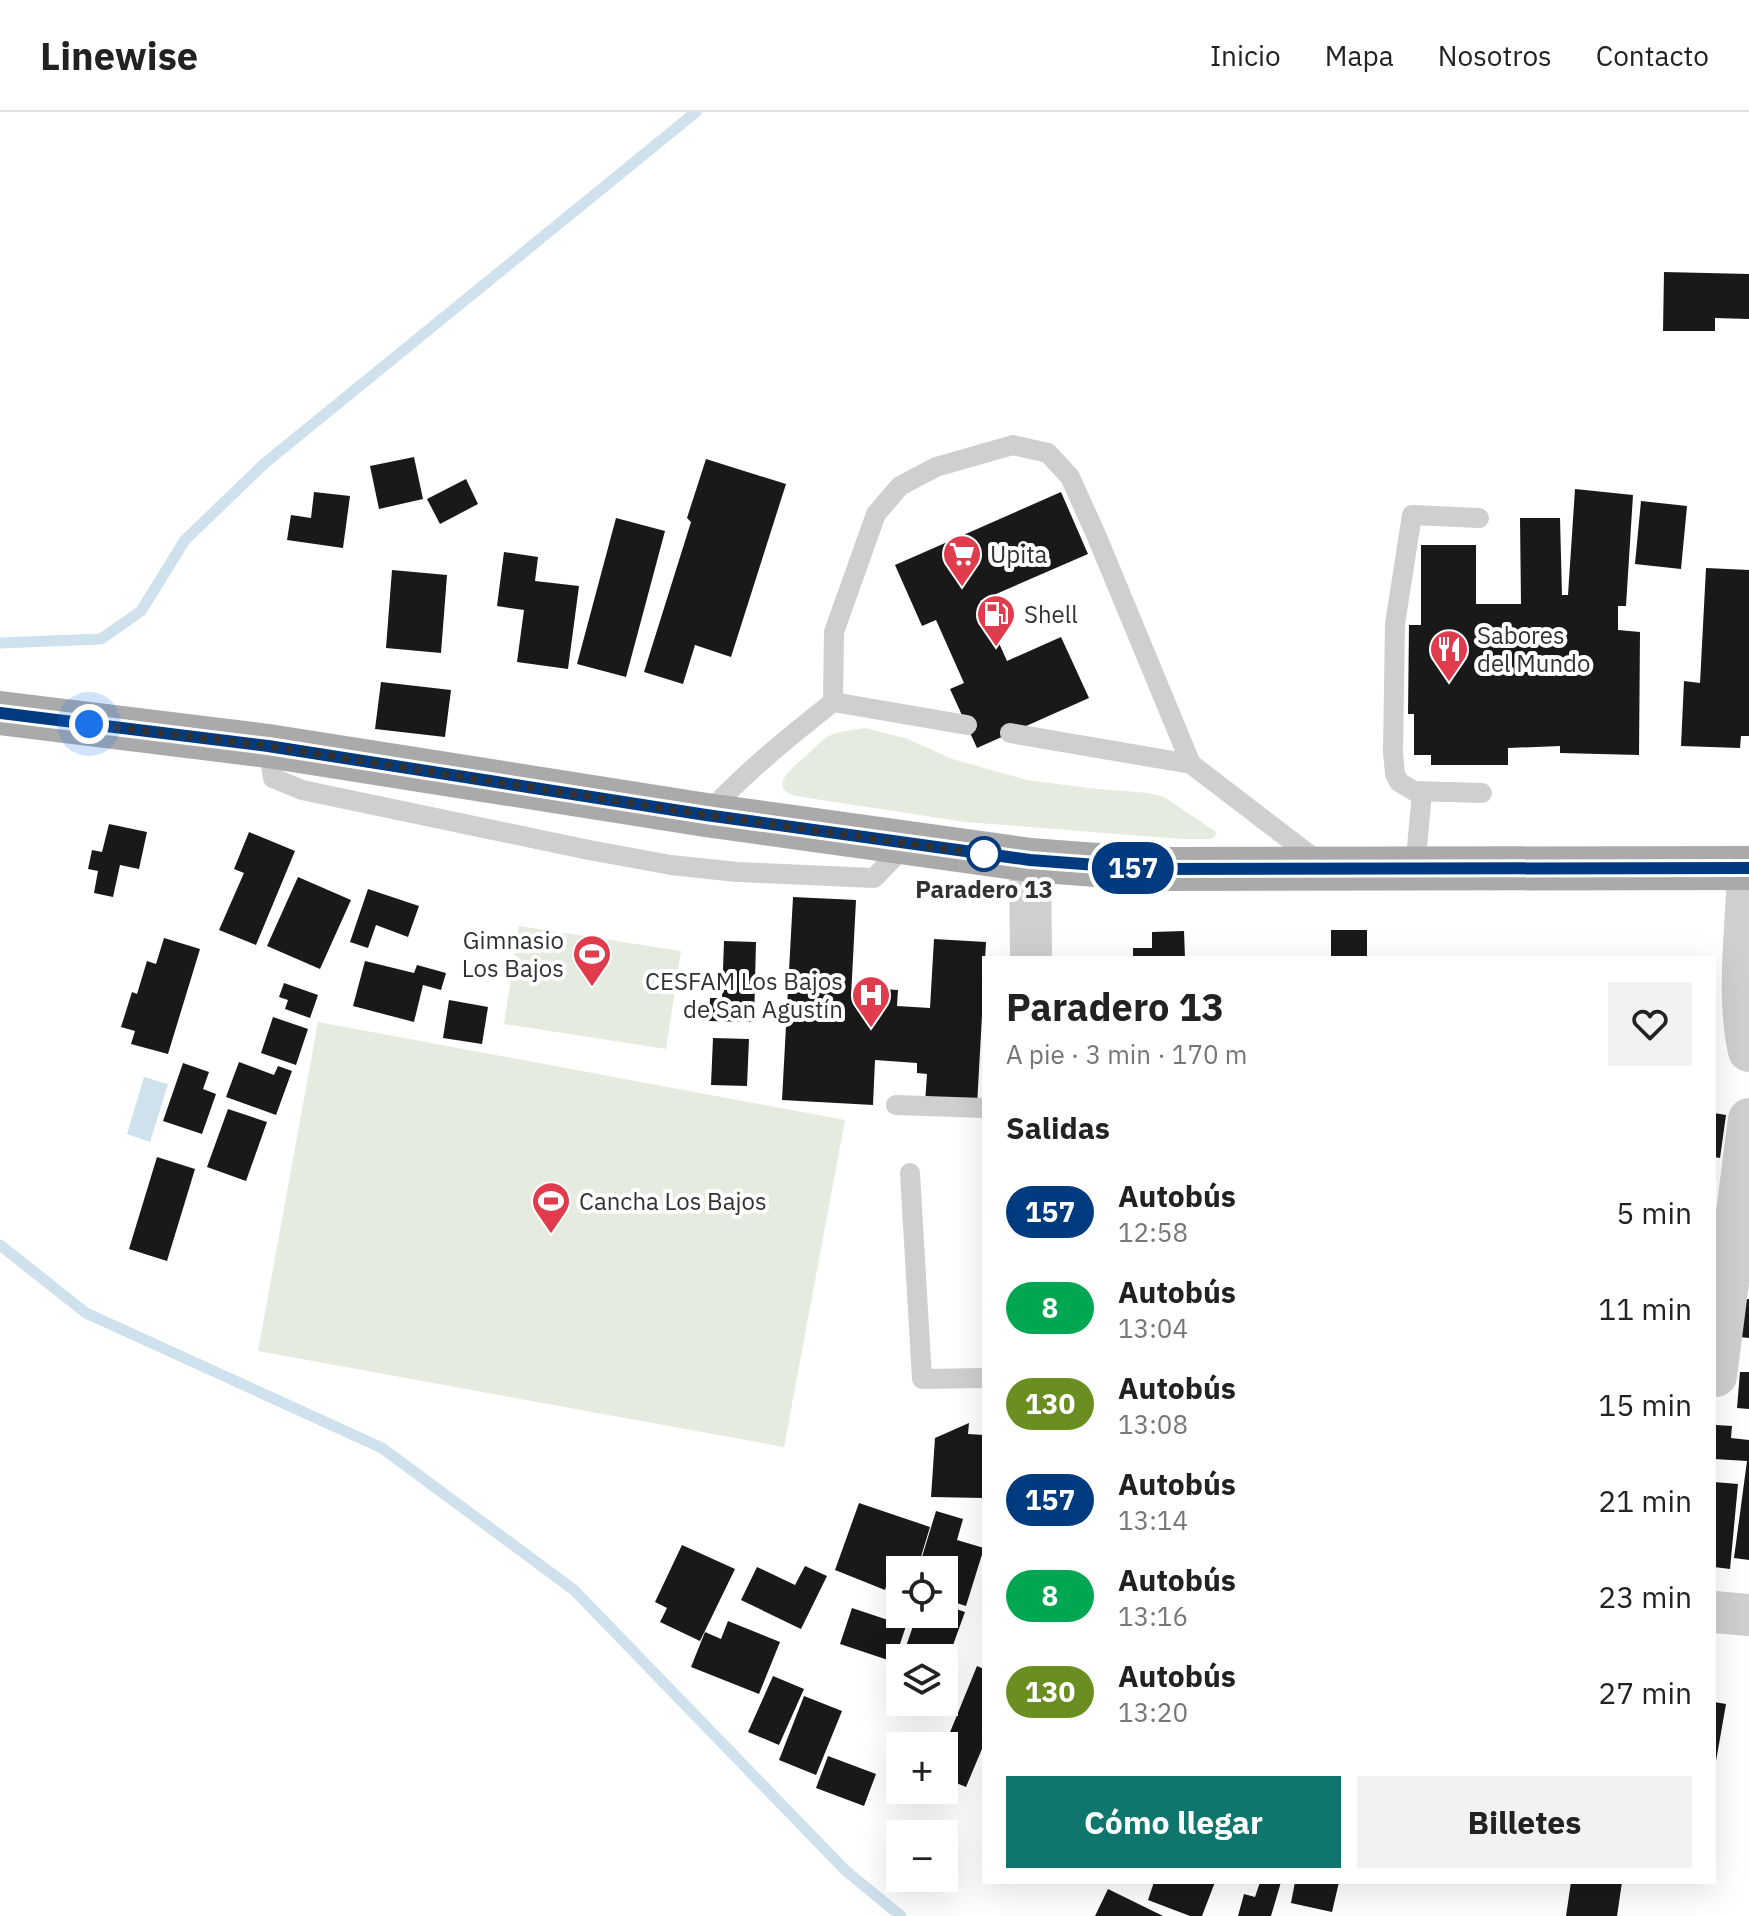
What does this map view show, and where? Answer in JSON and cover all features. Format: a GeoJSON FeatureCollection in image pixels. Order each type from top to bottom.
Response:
{"type":"FeatureCollection","features":[{"type":"Feature","properties":{"kind":"main road"},"geometry":{"type":"LineString","coordinates":[[0,713],[268,746],[706,815],[1030,860],[1150,869],[1748,868]]}},
{"type":"Feature","properties":{"kind":"street"},"geometry":{"type":"LineString","coordinates":[[1030,860],[1031,956]]}},
{"type":"Feature","properties":{"kind":"street"},"geometry":{"type":"LineString","coordinates":[[1748,868],[1742,1006],[1749,1051]]}},
{"type":"Feature","properties":{"kind":"street"},"geometry":{"type":"LineString","coordinates":[[1716,1376],[1749,1119]]}},
{"type":"Feature","properties":{"kind":"street"},"geometry":{"type":"LineString","coordinates":[[1716,1612],[1749,1615]]}},
{"type":"Feature","properties":{"kind":"lane"},"geometry":{"type":"LineString","coordinates":[[833,702],[834,632],[876,514],[900,486],[936,467],[1013,445],[1048,453],[1070,477],[1191,764]]}},
{"type":"Feature","properties":{"kind":"lane"},"geometry":{"type":"LineString","coordinates":[[1479,518],[1412,515],[1395,624],[1393,764],[1399,782],[1414,791],[1482,793]]}},
{"type":"Feature","properties":{"kind":"lane"},"geometry":{"type":"LineString","coordinates":[[706,815],[794,733],[833,702],[967,725]]}},
{"type":"Feature","properties":{"kind":"lane"},"geometry":{"type":"LineString","coordinates":[[1010,733],[1191,764],[1329,869]]}},
{"type":"Feature","properties":{"kind":"lane"},"geometry":{"type":"LineString","coordinates":[[268,746],[273,778],[302,790],[671,865],[737,872],[874,878],[907,844]]}},
{"type":"Feature","properties":{"kind":"lane"},"geometry":{"type":"LineString","coordinates":[[1415,869],[1422,793]]}},
{"type":"Feature","properties":{"kind":"lane"},"geometry":{"type":"LineString","coordinates":[[896,1105],[982,1108]]}},
{"type":"Feature","properties":{"kind":"lane"},"geometry":{"type":"LineString","coordinates":[[910,1173],[922,1379],[982,1378]]}},
{"type":"Feature","properties":{"kind":"shaded area"},"geometry":{"type":"Polygon","coordinates":[[[865,728],[908,739],[952,759],[1027,780],[1164,797],[1216,832],[1215,836],[1210,839],[1182,839],[966,822],[795,796],[783,787],[786,776],[827,737],[865,728]]]}},
{"type":"Feature","properties":{"kind":"shaded area","name":"Gimnasio Los Bajos"},"geometry":{"type":"Polygon","coordinates":[[[519,926],[681,951],[666,1049],[504,1024],[519,926]]]}},
{"type":"Feature","properties":{"kind":"shaded area","name":"Cancha Los Bajos"},"geometry":{"type":"Polygon","coordinates":[[[318,1022],[845,1120],[784,1447],[258,1351],[318,1022]]]}},
{"type":"Feature","properties":{"kind":"water"},"geometry":{"type":"Polygon","coordinates":[[[144,1077],[168,1084],[150,1142],[127,1134],[144,1077]]]}},
{"type":"Feature","properties":{"kind":"building"},"geometry":{"type":"Polygon","coordinates":[[[1664,272],[1749,274],[1749,319],[1715,318],[1715,331],[1663,331],[1664,272]]]}},
{"type":"Feature","properties":{"kind":"building"},"geometry":{"type":"Polygon","coordinates":[[[414,457],[423,499],[379,509],[370,466],[414,457]]]}},
{"type":"Feature","properties":{"kind":"building"},"geometry":{"type":"Polygon","coordinates":[[[706,459],[786,484],[731,657],[695,645],[683,684],[644,672],[691,522],[687,518],[706,459]]]}},
{"type":"Feature","properties":{"kind":"building"},"geometry":{"type":"Polygon","coordinates":[[[466,479],[478,504],[440,524],[427,499],[466,479]]]}},
{"type":"Feature","properties":{"kind":"building"},"geometry":{"type":"Polygon","coordinates":[[[1575,489],[1633,495],[1626,606],[1618,606],[1618,630],[1640,632],[1639,755],[1560,753],[1560,746],[1508,748],[1508,765],[1431,765],[1431,755],[1414,755],[1414,714],[1408,714],[1409,625],[1421,625],[1421,545],[1476,545],[1476,604],[1521,604],[1520,518],[1560,518],[1562,595],[1568,595],[1575,489]]]}},
{"type":"Feature","properties":{"kind":"building"},"geometry":{"type":"Polygon","coordinates":[[[314,492],[350,496],[343,548],[287,540],[291,515],[311,518],[314,492]]]}},
{"type":"Feature","properties":{"kind":"building"},"geometry":{"type":"Polygon","coordinates":[[[1061,492],[1088,554],[980,601],[1007,661],[1061,637],[1089,698],[977,748],[950,689],[964,683],[936,620],[922,626],[895,565],[1061,492]]]}},
{"type":"Feature","properties":{"kind":"building"},"geometry":{"type":"Polygon","coordinates":[[[1641,501],[1687,506],[1681,569],[1635,564],[1641,501]]]}},
{"type":"Feature","properties":{"kind":"building"},"geometry":{"type":"Polygon","coordinates":[[[616,518],[665,531],[626,677],[577,664],[616,518]]]}},
{"type":"Feature","properties":{"kind":"building"},"geometry":{"type":"Polygon","coordinates":[[[504,552],[538,557],[535,581],[579,586],[568,669],[517,662],[524,610],[497,606],[504,552]]]}},
{"type":"Feature","properties":{"kind":"building"},"geometry":{"type":"Polygon","coordinates":[[[1706,568],[1749,570],[1749,736],[1741,736],[1740,748],[1681,746],[1684,681],[1700,683],[1706,568]]]}},
{"type":"Feature","properties":{"kind":"building"},"geometry":{"type":"Polygon","coordinates":[[[392,570],[447,575],[441,653],[386,648],[392,570]]]}},
{"type":"Feature","properties":{"kind":"building"},"geometry":{"type":"Polygon","coordinates":[[[381,682],[451,690],[445,737],[375,729],[381,682]]]}},
{"type":"Feature","properties":{"kind":"building"},"geometry":{"type":"Polygon","coordinates":[[[109,824],[147,832],[139,869],[120,865],[113,897],[94,893],[98,871],[88,869],[92,850],[102,852],[109,824]]]}},
{"type":"Feature","properties":{"kind":"building"},"geometry":{"type":"Polygon","coordinates":[[[249,832],[295,851],[256,945],[219,930],[244,873],[234,869],[249,832]]]}},
{"type":"Feature","properties":{"kind":"building"},"geometry":{"type":"Polygon","coordinates":[[[298,877],[351,900],[320,969],[267,946],[298,877]]]}},
{"type":"Feature","properties":{"kind":"building"},"geometry":{"type":"Polygon","coordinates":[[[368,889],[419,906],[408,937],[376,925],[368,948],[350,942],[368,889]]]}},
{"type":"Feature","properties":{"kind":"building"},"geometry":{"type":"Polygon","coordinates":[[[793,897],[856,900],[851,997],[870,998],[870,988],[898,990],[897,1006],[930,1008],[934,939],[986,942],[985,956],[982,956],[977,1106],[925,1103],[927,1074],[917,1073],[917,1063],[875,1060],[873,1105],[782,1100],[793,897]]]}},
{"type":"Feature","properties":{"kind":"building"},"geometry":{"type":"Polygon","coordinates":[[[1331,930],[1367,930],[1367,956],[1331,956],[1331,930]]]}},
{"type":"Feature","properties":{"kind":"building"},"geometry":{"type":"Polygon","coordinates":[[[1184,931],[1185,956],[1133,956],[1133,948],[1152,948],[1152,932],[1184,931]]]}},
{"type":"Feature","properties":{"kind":"building"},"geometry":{"type":"Polygon","coordinates":[[[164,938],[200,949],[168,1054],[131,1044],[135,1031],[121,1027],[132,992],[137,994],[147,961],[156,964],[164,938]]]}},
{"type":"Feature","properties":{"kind":"building"},"geometry":{"type":"Polygon","coordinates":[[[724,941],[756,942],[754,1022],[709,1021],[710,998],[722,998],[724,941]]]}},
{"type":"Feature","properties":{"kind":"building"},"geometry":{"type":"Polygon","coordinates":[[[365,961],[414,973],[417,965],[446,973],[441,990],[423,985],[414,1022],[353,1006],[365,961]]]}},
{"type":"Feature","properties":{"kind":"building"},"geometry":{"type":"Polygon","coordinates":[[[284,983],[318,995],[310,1018],[285,1009],[288,1000],[279,997],[284,983]]]}},
{"type":"Feature","properties":{"kind":"building"},"geometry":{"type":"Polygon","coordinates":[[[449,1000],[488,1007],[482,1044],[443,1038],[449,1000]]]}},
{"type":"Feature","properties":{"kind":"building"},"geometry":{"type":"Polygon","coordinates":[[[273,1017],[308,1029],[296,1065],[261,1053],[273,1017]]]}},
{"type":"Feature","properties":{"kind":"building"},"geometry":{"type":"Polygon","coordinates":[[[713,1038],[749,1039],[747,1086],[711,1085],[713,1038]]]}},
{"type":"Feature","properties":{"kind":"building"},"geometry":{"type":"Polygon","coordinates":[[[239,1062],[274,1075],[278,1066],[292,1071],[276,1115],[226,1097],[239,1062]]]}},
{"type":"Feature","properties":{"kind":"building"},"geometry":{"type":"Polygon","coordinates":[[[183,1063],[209,1072],[203,1089],[216,1094],[202,1134],[163,1121],[183,1063]]]}},
{"type":"Feature","properties":{"kind":"building"},"geometry":{"type":"Polygon","coordinates":[[[228,1109],[267,1122],[246,1181],[207,1167],[228,1109]]]}},
{"type":"Feature","properties":{"kind":"building"},"geometry":{"type":"Polygon","coordinates":[[[1716,1113],[1726,1115],[1720,1158],[1716,1157],[1716,1113]]]}},
{"type":"Feature","properties":{"kind":"building"},"geometry":{"type":"Polygon","coordinates":[[[157,1157],[195,1169],[167,1261],[129,1249],[157,1157]]]}},
{"type":"Feature","properties":{"kind":"building"},"geometry":{"type":"Polygon","coordinates":[[[1744,1299],[1749,1299],[1749,1338],[1740,1337],[1744,1299]]]}},
{"type":"Feature","properties":{"kind":"building"},"geometry":{"type":"Polygon","coordinates":[[[1740,1372],[1749,1372],[1749,1409],[1737,1408],[1740,1372]]]}},
{"type":"Feature","properties":{"kind":"building"},"geometry":{"type":"Polygon","coordinates":[[[969,1423],[968,1434],[982,1435],[982,1498],[931,1497],[935,1438],[969,1423]]]}},
{"type":"Feature","properties":{"kind":"building"},"geometry":{"type":"Polygon","coordinates":[[[1716,1425],[1732,1426],[1731,1438],[1749,1440],[1749,1560],[1734,1558],[1747,1461],[1716,1459],[1716,1425]]]}},
{"type":"Feature","properties":{"kind":"building"},"geometry":{"type":"Polygon","coordinates":[[[1716,1482],[1738,1484],[1730,1569],[1716,1567],[1716,1482]]]}},
{"type":"Feature","properties":{"kind":"building"},"geometry":{"type":"Polygon","coordinates":[[[859,1503],[930,1527],[921,1556],[886,1556],[885,1590],[835,1570],[859,1503]]]}},
{"type":"Feature","properties":{"kind":"building"},"geometry":{"type":"Polygon","coordinates":[[[936,1511],[963,1519],[957,1540],[982,1547],[966,1606],[958,1603],[958,1556],[922,1556],[936,1511]]]}},
{"type":"Feature","properties":{"kind":"building"},"geometry":{"type":"Polygon","coordinates":[[[682,1545],[735,1569],[700,1641],[660,1622],[667,1608],[655,1602],[682,1545]]]}},
{"type":"Feature","properties":{"kind":"building"},"geometry":{"type":"Polygon","coordinates":[[[805,1566],[827,1576],[801,1629],[741,1600],[757,1567],[795,1585],[805,1566]]]}},
{"type":"Feature","properties":{"kind":"building"},"geometry":{"type":"Polygon","coordinates":[[[852,1608],[886,1619],[886,1628],[905,1628],[900,1644],[886,1644],[886,1659],[840,1644],[852,1608]]]}},
{"type":"Feature","properties":{"kind":"building"},"geometry":{"type":"Polygon","coordinates":[[[958,1610],[965,1612],[953,1644],[907,1644],[912,1628],[958,1628],[958,1610]]]}},
{"type":"Feature","properties":{"kind":"building"},"geometry":{"type":"Polygon","coordinates":[[[728,1621],[780,1642],[759,1694],[691,1667],[705,1632],[721,1639],[728,1621]]]}},
{"type":"Feature","properties":{"kind":"building"},"geometry":{"type":"Polygon","coordinates":[[[977,1666],[982,1668],[982,1749],[966,1787],[958,1784],[958,1732],[950,1732],[977,1666]]]}},
{"type":"Feature","properties":{"kind":"building"},"geometry":{"type":"Polygon","coordinates":[[[773,1676],[804,1689],[779,1745],[748,1732],[773,1676]]]}},
{"type":"Feature","properties":{"kind":"building"},"geometry":{"type":"Polygon","coordinates":[[[804,1696],[842,1711],[816,1775],[779,1760],[804,1696]]]}},
{"type":"Feature","properties":{"kind":"building"},"geometry":{"type":"Polygon","coordinates":[[[1716,1702],[1726,1704],[1716,1761],[1716,1702]]]}},
{"type":"Feature","properties":{"kind":"building"},"geometry":{"type":"Polygon","coordinates":[[[828,1756],[876,1774],[864,1806],[816,1788],[828,1756]]]}},
{"type":"Feature","properties":{"kind":"building"},"geometry":{"type":"Polygon","coordinates":[[[1153,1884],[1214,1884],[1202,1916],[1190,1916],[1148,1900],[1153,1884]]]}},
{"type":"Feature","properties":{"kind":"building"},"geometry":{"type":"Polygon","coordinates":[[[1259,1884],[1280,1884],[1271,1916],[1238,1916],[1244,1894],[1255,1897],[1259,1884]]]}},
{"type":"Feature","properties":{"kind":"building"},"geometry":{"type":"Polygon","coordinates":[[[1295,1884],[1339,1884],[1332,1912],[1291,1903],[1295,1884]]]}},
{"type":"Feature","properties":{"kind":"building"},"geometry":{"type":"Polygon","coordinates":[[[1571,1884],[1622,1884],[1617,1916],[1566,1916],[1571,1884]]]}},
{"type":"Feature","properties":{"kind":"building"},"geometry":{"type":"Polygon","coordinates":[[[1108,1889],[1163,1916],[1095,1916],[1108,1889]]]}},
{"type":"Feature","properties":{"kind":"waterway"},"geometry":{"type":"LineString","coordinates":[[0,643],[101,639],[141,611],[185,540],[265,463],[696,112]]}},
{"type":"Feature","properties":{"kind":"waterway"},"geometry":{"type":"LineString","coordinates":[[0,1245],[86,1313],[382,1448],[574,1590],[846,1871],[901,1916]]}},
{"type":"Feature","properties":{"kind":"bus line","name":"157"},"geometry":{"type":"LineString","coordinates":[[0,713],[268,746],[706,815],[1080,865],[1150,869],[1749,868]]}},
{"type":"Feature","properties":{"kind":"place","name":"Upita"},"geometry":{"type":"Point","coordinates":[962,588]}},
{"type":"Feature","properties":{"kind":"place","name":"Shell"},"geometry":{"type":"Point","coordinates":[996,648]}},
{"type":"Feature","properties":{"kind":"place","name":"Sabores del Mundo"},"geometry":{"type":"Point","coordinates":[1449,683]}},
{"type":"Feature","properties":{"kind":"place","name":"Paradero 13"},"geometry":{"type":"Point","coordinates":[984,854]}},
{"type":"Feature","properties":{"kind":"place","name":"Gimnasio Los Bajos"},"geometry":{"type":"Point","coordinates":[592,988]}},
{"type":"Feature","properties":{"kind":"place","name":"CESFAM Los Bajos de San Agustín"},"geometry":{"type":"Point","coordinates":[871,1029]}},
{"type":"Feature","properties":{"kind":"place","name":"Cancha Los Bajos"},"geometry":{"type":"Point","coordinates":[551,1235]}},
{"type":"Feature","properties":{"kind":"route"},"geometry":{"type":"LineString","coordinates":[[89,724],[268,746],[706,815],[984,854]]}}]}
